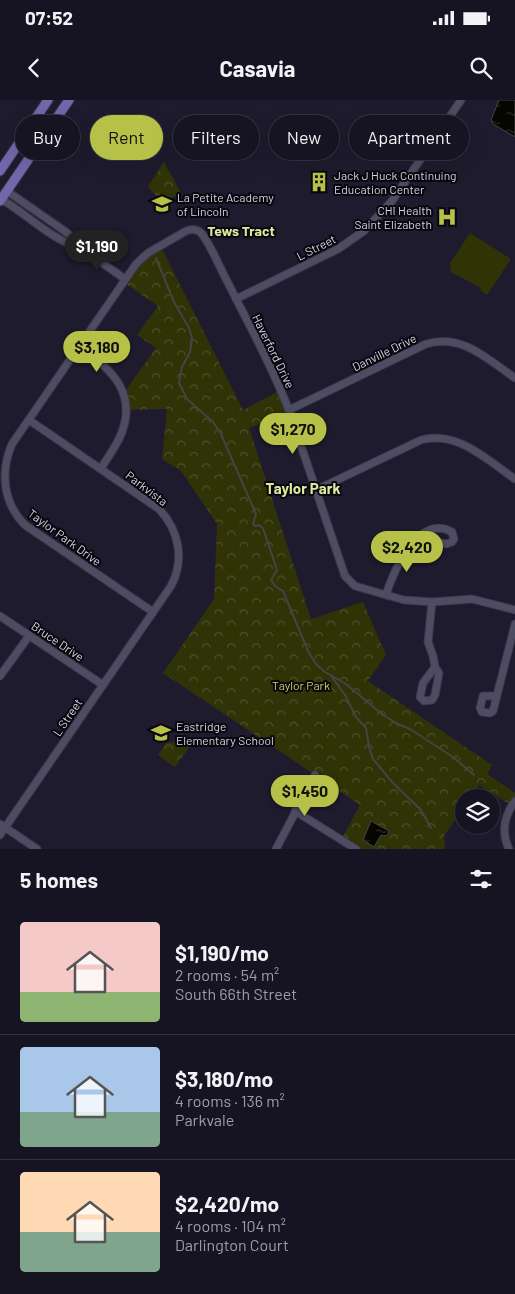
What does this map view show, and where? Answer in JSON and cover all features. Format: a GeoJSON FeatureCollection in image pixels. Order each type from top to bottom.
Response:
{"type":"FeatureCollection","features":[{"type":"Feature","properties":{"kind":"main road"},"geometry":{"type":"LineString","coordinates":[[0,171],[48,100]]}},
{"type":"Feature","properties":{"kind":"main road"},"geometry":{"type":"LineString","coordinates":[[0,200],[3,188],[69,100]]}},
{"type":"Feature","properties":{"kind":"street","name":"L Street"},"geometry":{"type":"LineString","coordinates":[[236,299],[338,249],[366,229],[392,200],[461,100]]}},
{"type":"Feature","properties":{"kind":"street"},"geometry":{"type":"LineString","coordinates":[[3,188],[66,232],[81,248],[125,279]]}},
{"type":"Feature","properties":{"kind":"street"},"geometry":{"type":"LineString","coordinates":[[0,200],[70,245],[81,248]]}},
{"type":"Feature","properties":{"kind":"street","name":"Haverford Drive"},"geometry":{"type":"LineString","coordinates":[[195,230],[203,235],[289,410],[342,571],[355,586],[386,595]]}},
{"type":"Feature","properties":{"kind":"street","name":"Taylor Park Drive"},"geometry":{"type":"LineString","coordinates":[[153,612],[29,528],[13,510],[5,489],[4,466],[10,448],[136,264],[148,253],[186,231],[195,230]]}},
{"type":"Feature","properties":{"kind":"street","name":"Danville Drive"},"geometry":{"type":"LineString","coordinates":[[289,410],[426,344],[435,342],[451,341],[466,345],[515,378]]}},
{"type":"Feature","properties":{"kind":"street"},"geometry":{"type":"LineString","coordinates":[[79,346],[100,361],[111,372],[119,384],[124,400],[125,420],[122,433],[101,468]]}},
{"type":"Feature","properties":{"kind":"street","name":"Parkvista"},"geometry":{"type":"LineString","coordinates":[[29,420],[159,509],[168,520],[175,534],[179,554],[177,569],[171,586],[153,612]]}},
{"type":"Feature","properties":{"kind":"street"},"geometry":{"type":"LineString","coordinates":[[316,490],[421,440],[436,437],[449,438],[460,442],[515,479]]}},
{"type":"Feature","properties":{"kind":"street"},"geometry":{"type":"LineString","coordinates":[[418,537],[394,574],[386,595],[411,601],[472,600],[515,610]]}},
{"type":"Feature","properties":{"kind":"street"},"geometry":{"type":"LineString","coordinates":[[432,602],[428,642],[435,667]]}},
{"type":"Feature","properties":{"kind":"street","name":"L Street"},"geometry":{"type":"LineString","coordinates":[[0,836],[3,826],[153,612]]}},
{"type":"Feature","properties":{"kind":"street","name":"Bruce Drive"},"geometry":{"type":"LineString","coordinates":[[0,616],[103,685]]}},
{"type":"Feature","properties":{"kind":"street"},"geometry":{"type":"LineString","coordinates":[[497,696],[515,624]]}},
{"type":"Feature","properties":{"kind":"street"},"geometry":{"type":"LineString","coordinates":[[0,676],[29,636]]}},
{"type":"Feature","properties":{"kind":"street"},"geometry":{"type":"LineString","coordinates":[[276,849],[315,775]]}},
{"type":"Feature","properties":{"kind":"street"},"geometry":{"type":"LineString","coordinates":[[509,849],[504,831],[506,817],[515,801]]}},
{"type":"Feature","properties":{"kind":"street"},"geometry":{"type":"LineString","coordinates":[[296,811],[356,849]]}},
{"type":"Feature","properties":{"kind":"street"},"geometry":{"type":"LineString","coordinates":[[3,826],[37,849]]}},
{"type":"Feature","properties":{"kind":"green space"},"geometry":{"type":"Polygon","coordinates":[[[164,162],[181,193],[161,204],[148,186],[164,162]]]}},
{"type":"Feature","properties":{"kind":"green space"},"geometry":{"type":"Polygon","coordinates":[[[470,233],[511,259],[487,295],[480,290],[481,288],[451,272],[450,263],[470,233]]]}},
{"type":"Feature","properties":{"kind":"green space","name":"Taylor Park"},"geometry":{"type":"Polygon","coordinates":[[[160,245],[243,410],[281,390],[290,413],[249,428],[311,619],[363,602],[386,655],[368,681],[492,765],[487,774],[515,793],[515,801],[512,806],[500,798],[500,789],[485,789],[479,785],[476,789],[455,789],[455,820],[444,836],[445,849],[356,849],[341,840],[360,805],[163,673],[214,599],[217,524],[181,471],[162,459],[167,409],[125,410],[123,394],[156,348],[137,335],[158,306],[123,282],[136,264],[160,245]]]}},
{"type":"Feature","properties":{"kind":"green space"},"geometry":{"type":"Polygon","coordinates":[[[182,734],[193,742],[175,767],[158,755],[166,743],[176,742],[182,734]]]}},
{"type":"Feature","properties":{"kind":"water"},"geometry":{"type":"Polygon","coordinates":[[[499,100],[515,100],[515,137],[493,124],[491,120],[499,100]]]}},
{"type":"Feature","properties":{"kind":"water"},"geometry":{"type":"Polygon","coordinates":[[[371,821],[389,831],[387,836],[381,835],[374,847],[363,840],[371,821]]]}},
{"type":"Feature","properties":{"kind":"waterway"},"geometry":{"type":"LineString","coordinates":[[156,258],[174,302],[189,328],[192,338],[190,352],[182,367],[179,383],[187,399],[213,422],[221,434],[256,514],[253,524],[263,528],[277,570],[271,580],[276,587],[283,591],[308,651],[316,664],[325,672],[346,684],[383,715],[410,729],[453,757],[474,775]]}},
{"type":"Feature","properties":{"kind":"waterway"},"geometry":{"type":"LineString","coordinates":[[332,677],[345,695],[356,717],[366,728],[373,759],[393,783],[421,810],[431,828]]}},
{"type":"Feature","properties":{"kind":"place","name":"Jack J Huck Continuing Education Center"},"geometry":{"type":"Point","coordinates":[319,182]}},
{"type":"Feature","properties":{"kind":"place","name":"La Petite Academy of Lincoln"},"geometry":{"type":"Point","coordinates":[162,204]}},
{"type":"Feature","properties":{"kind":"place","name":"CHI Health Saint Elizabeth"},"geometry":{"type":"Point","coordinates":[447,217]}},
{"type":"Feature","properties":{"kind":"place","name":"Eastridge Elementary School"},"geometry":{"type":"Point","coordinates":[161,733]}},
{"type":"Feature","properties":{"kind":"district","name":"Tews Tract"},"geometry":{"type":"Point","coordinates":[241,230]}},
{"type":"Feature","properties":{"kind":"district","name":"Taylor Park"},"geometry":{"type":"Point","coordinates":[303,488]}}]}
